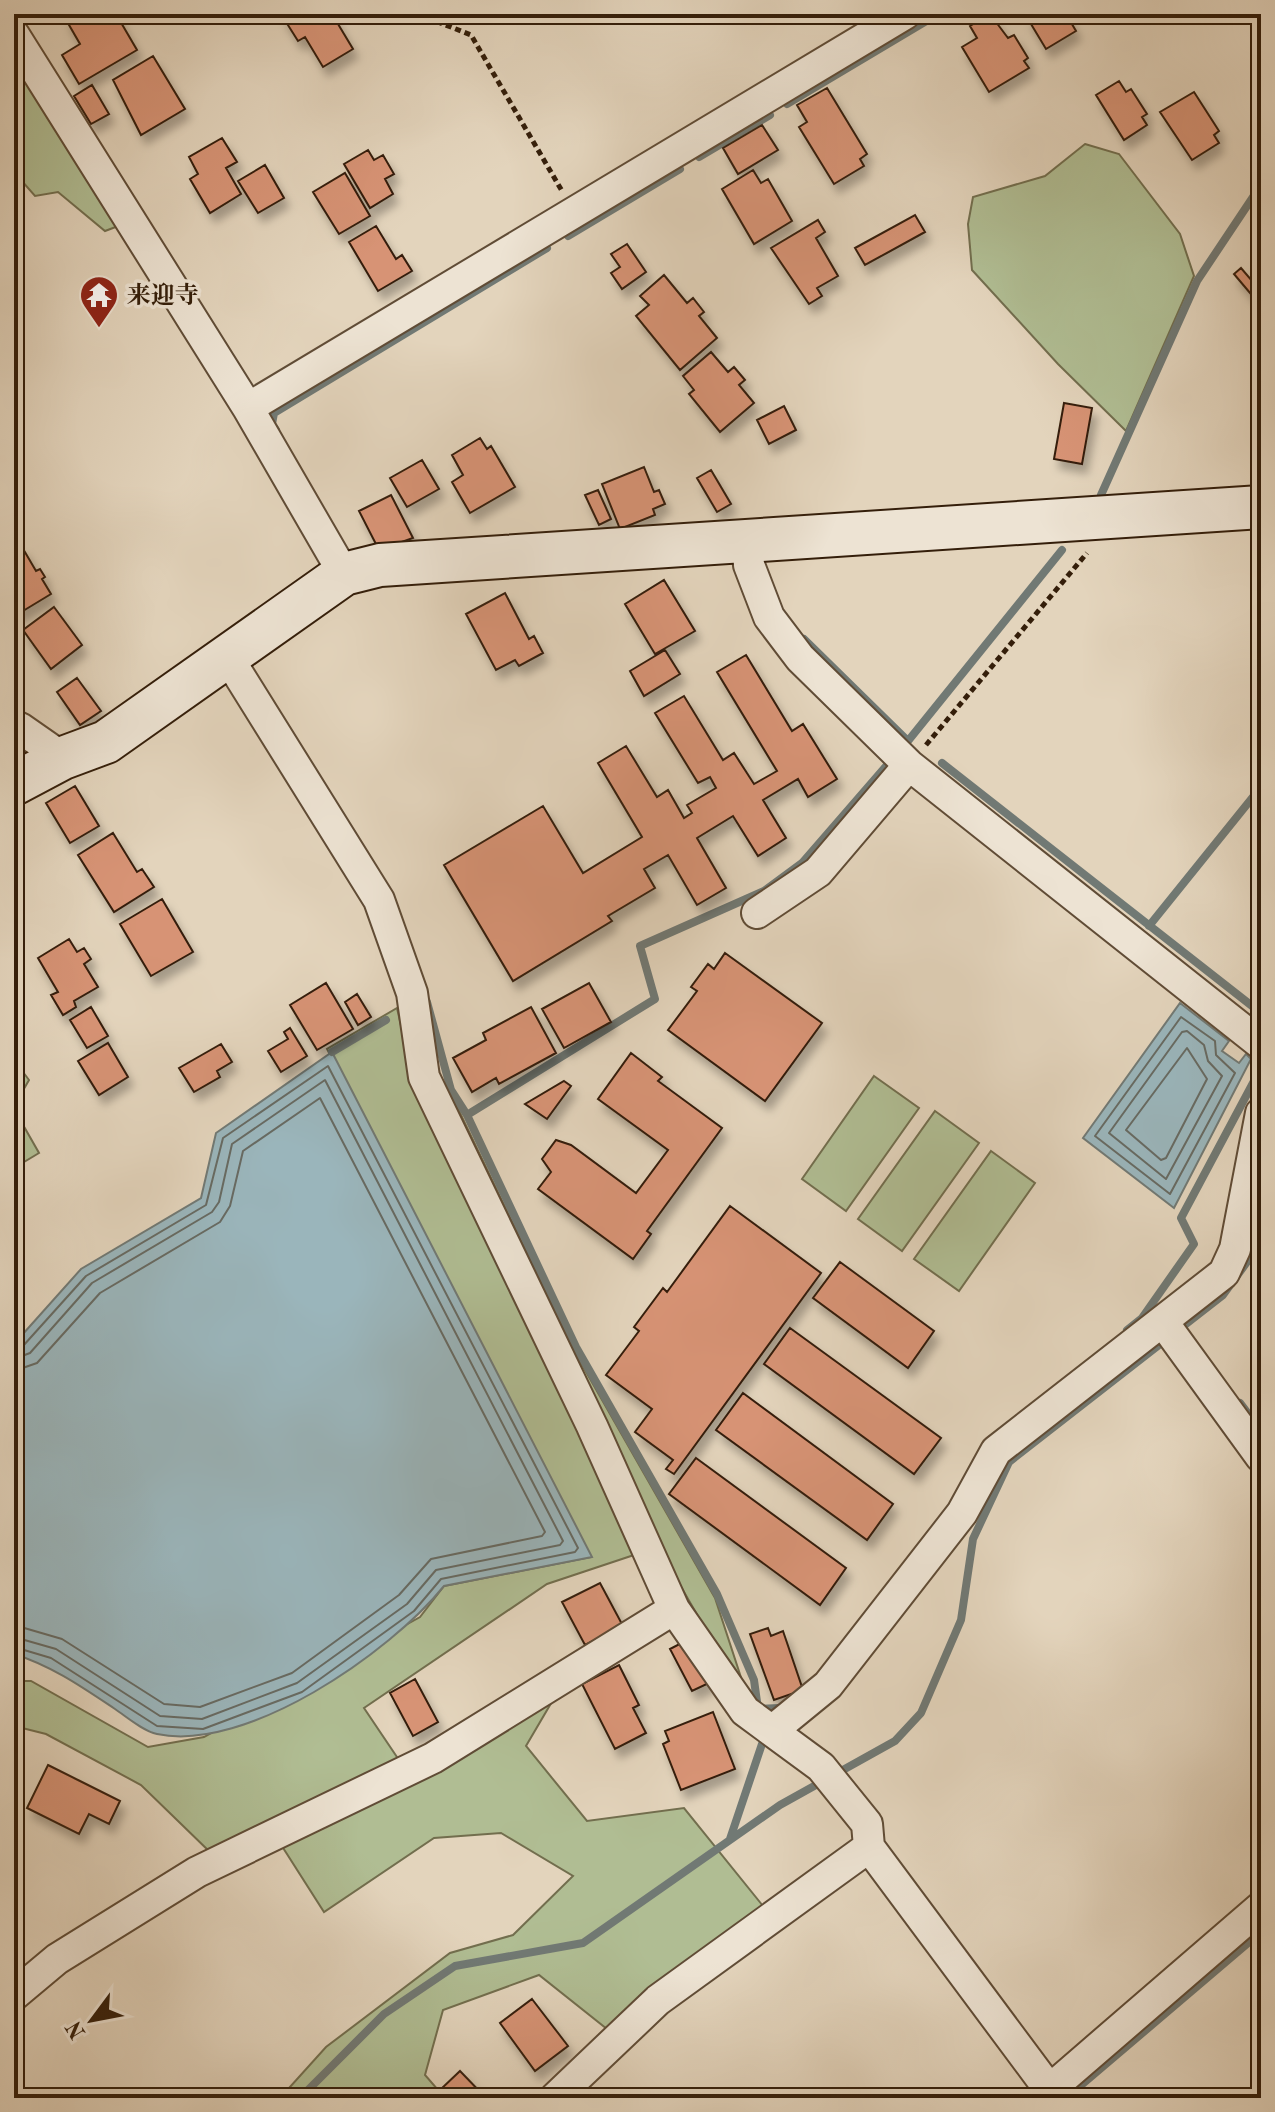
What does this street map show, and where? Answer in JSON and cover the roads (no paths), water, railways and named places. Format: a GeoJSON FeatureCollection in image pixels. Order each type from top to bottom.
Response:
{"type":"FeatureCollection","features":[{"type":"Feature","properties":{"kind":"street"},"geometry":{"type":"LineString","coordinates":[[248,408],[905,14]]}},
{"type":"Feature","properties":{"kind":"street"},"geometry":{"type":"LineString","coordinates":[[14,35],[248,408],[344,574]]}},
{"type":"Feature","properties":{"kind":"street"},"geometry":{"type":"LineString","coordinates":[[14,784],[63,758],[106,742],[344,574],[380,565],[1261,507]]}},
{"type":"Feature","properties":{"kind":"street"},"geometry":{"type":"LineString","coordinates":[[747,541],[749,565],[769,617],[800,658],[909,765],[1261,1044]]}},
{"type":"Feature","properties":{"kind":"street"},"geometry":{"type":"LineString","coordinates":[[227,656],[379,900],[412,993],[424,1077],[592,1426],[674,1609],[745,1711],[830,1777],[867,1824],[869,1847],[1044,2094],[1261,1907]]}},
{"type":"Feature","properties":{"kind":"street"},"geometry":{"type":"LineString","coordinates":[[14,728],[20,728],[63,758]]}},
{"type":"Feature","properties":{"kind":"street"},"geometry":{"type":"LineString","coordinates":[[757,913],[818,872],[909,765]]}},
{"type":"Feature","properties":{"kind":"street"},"geometry":{"type":"LineString","coordinates":[[773,1730],[828,1685],[962,1513],[996,1451],[1224,1273],[1235,1249],[1261,1113]]}},
{"type":"Feature","properties":{"kind":"street"},"geometry":{"type":"LineString","coordinates":[[1163,1322],[1261,1457]]}},
{"type":"Feature","properties":{"kind":"street"},"geometry":{"type":"LineString","coordinates":[[14,1995],[57,1959],[197,1872],[433,1758],[674,1609]]}},
{"type":"Feature","properties":{"kind":"street"},"geometry":{"type":"LineString","coordinates":[[555,2098],[658,2000],[869,1847]]}},
{"type":"Feature","properties":{"kind":"water"},"geometry":{"type":"Polygon","coordinates":[[[1180,1003],[1229,1041],[1222,1051],[1239,1063],[1246,1054],[1251,1059],[1174,1208],[1083,1138],[1180,1003]]]}},
{"type":"Feature","properties":{"kind":"water"},"geometry":{"type":"Polygon","coordinates":[[[332,1052],[592,1557],[444,1586],[389,1640],[314,1692],[273,1713],[232,1728],[193,1736],[157,1734],[141,1727],[66,1678],[14,1654],[14,1344],[81,1269],[201,1198],[216,1133],[332,1052]]]}},
{"type":"Feature","properties":{"kind":"waterway"},"geometry":{"type":"LineString","coordinates":[[787,104],[938,14]]}},
{"type":"Feature","properties":{"kind":"waterway"},"geometry":{"type":"LineString","coordinates":[[699,157],[770,115]]}},
{"type":"Feature","properties":{"kind":"waterway"},"geometry":{"type":"LineString","coordinates":[[568,236],[680,169]]}},
{"type":"Feature","properties":{"kind":"waterway"},"geometry":{"type":"LineString","coordinates":[[1101,495],[1197,281],[1261,185]]}},
{"type":"Feature","properties":{"kind":"waterway"},"geometry":{"type":"LineString","coordinates":[[276,430],[272,424],[274,413],[547,248]]}},
{"type":"Feature","properties":{"kind":"waterway"},"geometry":{"type":"LineString","coordinates":[[804,639],[908,741],[1062,550]]}},
{"type":"Feature","properties":{"kind":"waterway"},"geometry":{"type":"LineString","coordinates":[[942,763],[1261,1013]]}},
{"type":"Feature","properties":{"kind":"waterway"},"geometry":{"type":"LineString","coordinates":[[427,1002],[451,1090],[467,1115],[655,999],[640,946],[764,891],[802,863],[887,765]]}},
{"type":"Feature","properties":{"kind":"waterway"},"geometry":{"type":"LineString","coordinates":[[1149,926],[1261,787]]}},
{"type":"Feature","properties":{"kind":"waterway"},"geometry":{"type":"LineString","coordinates":[[332,1052],[386,1020]]}},
{"type":"Feature","properties":{"kind":"waterway"},"geometry":{"type":"LineString","coordinates":[[1127,1330],[1142,1318],[1194,1244],[1181,1218],[1261,1068]]}},
{"type":"Feature","properties":{"kind":"waterway"},"geometry":{"type":"LineString","coordinates":[[467,1115],[576,1347],[717,1594],[754,1680],[758,1709],[780,1708]]}},
{"type":"Feature","properties":{"kind":"waterway"},"geometry":{"type":"LineString","coordinates":[[300,2098],[384,2014],[455,1966],[583,1943],[780,1805],[895,1741],[921,1713],[961,1620],[973,1539],[1009,1462],[1223,1295],[1247,1262],[1261,1216]]}},
{"type":"Feature","properties":{"kind":"waterway"},"geometry":{"type":"LineString","coordinates":[[1240,1403],[1261,1431]]}},
{"type":"Feature","properties":{"kind":"waterway"},"geometry":{"type":"LineString","coordinates":[[730,1839],[762,1744]]}},
{"type":"Feature","properties":{"kind":"waterway"},"geometry":{"type":"LineString","coordinates":[[1066,2098],[1261,1932]]}},
{"type":"Feature","properties":{"kind":"place","name":"来迎寺"},"geometry":{"type":"Point","coordinates":[99,329]}}]}
